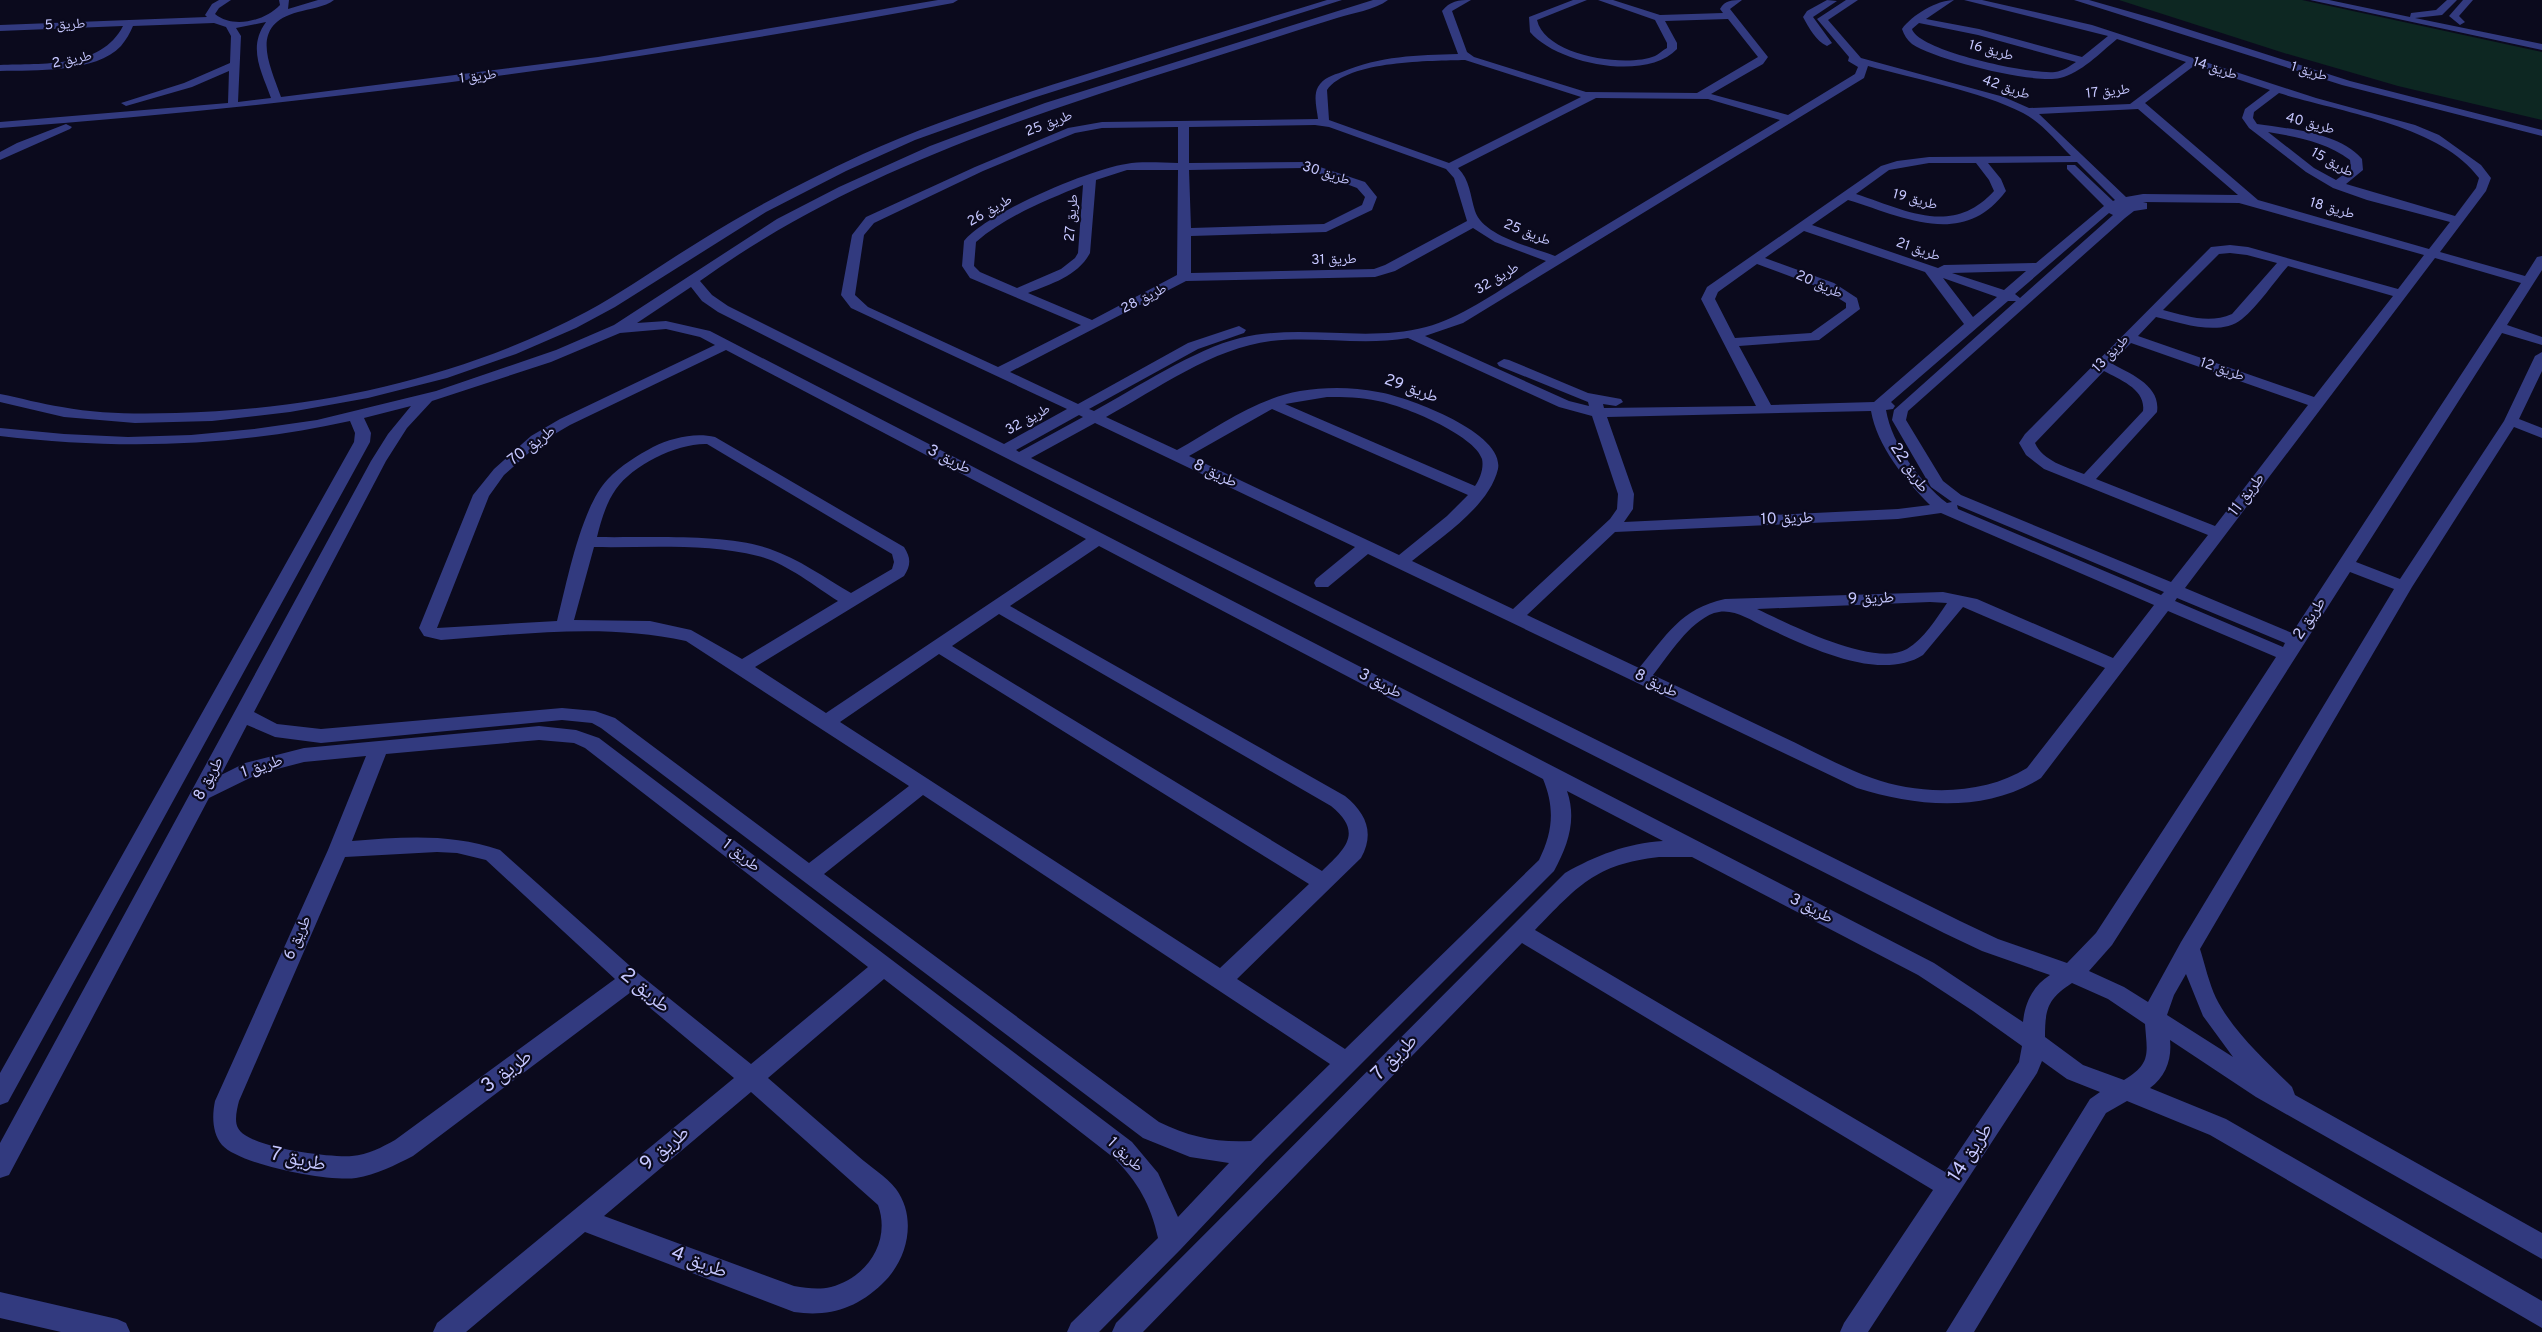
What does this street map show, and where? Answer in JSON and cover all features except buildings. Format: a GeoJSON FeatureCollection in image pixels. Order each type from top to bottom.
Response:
{"type":"FeatureCollection","features":[{"type":"Feature","properties":{"kind":"street"},"geometry":{"type":"LineString","coordinates":[[274,92],[262,66],[260,52],[265,29],[285,6],[284,0]]}},
{"type":"Feature","properties":{"kind":"street"},"geometry":{"type":"LineString","coordinates":[[233,104],[236,36],[229,24],[255,22],[329,0]]}},
{"type":"Feature","properties":{"kind":"street","name":"طريق 1"},"geometry":{"type":"LineString","coordinates":[[383,77],[623,46],[900,0]]}},
{"type":"Feature","properties":{"kind":"street","name":"طريق 1"},"geometry":{"type":"LineString","coordinates":[[0,125],[233,104],[274,92],[436,82],[588,62],[801,28],[953,0]]}},
{"type":"Feature","properties":{"kind":"street"},"geometry":{"type":"LineString","coordinates":[[0,398],[63,412],[114,417],[170,418],[230,415],[284,408],[402,385],[491,357],[567,327],[627,294],[722,232],[805,187],[900,142],[994,106],[1337,0]]}},
{"type":"Feature","properties":{"kind":"street"},"geometry":{"type":"LineString","coordinates":[[0,432],[84,441],[187,441],[280,431],[356,417],[428,398],[528,365],[617,328],[746,243],[830,196],[922,152],[1024,114],[1383,0]]}},
{"type":"Feature","properties":{"kind":"street"},"geometry":{"type":"LineString","coordinates":[[1465,57],[1447,11],[1451,6],[1466,0]]}},
{"type":"Feature","properties":{"kind":"street"},"geometry":{"type":"LineString","coordinates":[[1582,0],[1532,19],[1531,23],[1540,40],[1558,50],[1600,62],[1643,63],[1662,58],[1672,49],[1672,43],[1659,18]]}},
{"type":"Feature","properties":{"kind":"street"},"geometry":{"type":"LineString","coordinates":[[1604,0],[1659,18],[1730,16]]}},
{"type":"Feature","properties":{"kind":"street"},"geometry":{"type":"LineString","coordinates":[[1701,95],[1760,62],[1763,57],[1725,7],[1737,0]]}},
{"type":"Feature","properties":{"kind":"street"},"geometry":{"type":"LineString","coordinates":[[1834,0],[1810,13],[1808,17],[1813,27],[1841,58]]}},
{"type":"Feature","properties":{"kind":"street"},"geometry":{"type":"LineString","coordinates":[[1853,0],[1822,19],[1861,64]]}},
{"type":"Feature","properties":{"kind":"street"},"geometry":{"type":"LineString","coordinates":[[1917,20],[1949,0]]}},
{"type":"Feature","properties":{"kind":"street","name":"طريق 14"},"geometry":{"type":"LineString","coordinates":[[1969,0],[2035,13],[2115,35],[2277,89],[2411,127],[2435,137],[2456,152]]}},
{"type":"Feature","properties":{"kind":"street","name":"طريق 1"},"geometry":{"type":"LineString","coordinates":[[2079,0],[2144,18],[2336,80],[2542,134]]}},
{"type":"Feature","properties":{"kind":"street","name":"طريق 1"},"geometry":{"type":"LineString","coordinates":[[2101,0],[2339,74],[2542,127]]}},
{"type":"Feature","properties":{"kind":"street"},"geometry":{"type":"LineString","coordinates":[[2315,0],[2339,1],[2542,41]]}},
{"type":"Feature","properties":{"kind":"street"},"geometry":{"type":"LineString","coordinates":[[2413,15],[2439,13],[2452,0]]}},
{"type":"Feature","properties":{"kind":"street"},"geometry":{"type":"LineString","coordinates":[[2464,25],[2454,16],[2468,0]]}},
{"type":"Feature","properties":{"kind":"street"},"geometry":{"type":"LineString","coordinates":[[214,20],[210,12],[223,1]]}},
{"type":"Feature","properties":{"kind":"street","name":"طريق 5"},"geometry":{"type":"LineString","coordinates":[[130,22],[196,9],[223,1]]}},
{"type":"Feature","properties":{"kind":"street"},"geometry":{"type":"LineString","coordinates":[[2339,1],[2542,47]]}},
{"type":"Feature","properties":{"kind":"street","name":"طريق 5"},"geometry":{"type":"LineString","coordinates":[[0,28],[214,20],[229,24]]}},
{"type":"Feature","properties":{"kind":"street"},"geometry":{"type":"LineString","coordinates":[[1917,20],[1989,34],[2082,60]]}},
{"type":"Feature","properties":{"kind":"street","name":"طريق 16"},"geometry":{"type":"LineString","coordinates":[[1917,20],[1907,29],[1913,40],[1922,45],[2016,72],[2052,76],[2064,73],[2115,35]]}},
{"type":"Feature","properties":{"kind":"street","name":"طريق 2"},"geometry":{"type":"LineString","coordinates":[[0,68],[55,65],[88,59],[114,47],[130,22]]}},
{"type":"Feature","properties":{"kind":"street"},"geometry":{"type":"LineString","coordinates":[[1324,122],[1323,87],[1330,81],[1364,65],[1393,59],[1465,57],[1592,96],[1701,95],[1724,99],[1790,119]]}},
{"type":"Feature","properties":{"kind":"street","name":"طريق 42"},"geometry":{"type":"LineString","coordinates":[[1841,58],[2012,112],[2032,125],[2064,159],[2121,208]]}},
{"type":"Feature","properties":{"kind":"street","name":"طريق 32"},"geometry":{"type":"LineString","coordinates":[[1012,454],[1095,417],[1213,352],[1239,342],[1412,329],[1444,314],[1846,73],[1849,68],[1841,58]]}},
{"type":"Feature","properties":{"kind":"street","name":"طريق 17"},"geometry":{"type":"LineString","coordinates":[[2012,112],[2124,109],[2139,104],[2192,62]]}},
{"type":"Feature","properties":{"kind":"street"},"geometry":{"type":"LineString","coordinates":[[190,96],[120,103],[189,85],[234,64]]}},
{"type":"Feature","properties":{"kind":"street","name":"طريق 42"},"geometry":{"type":"LineString","coordinates":[[1861,64],[2000,99],[2028,111],[2043,122],[2080,159],[2121,208]]}},
{"type":"Feature","properties":{"kind":"street","name":"طريق 32"},"geometry":{"type":"LineString","coordinates":[[1430,332],[1458,320],[1860,76],[1861,64]]}},
{"type":"Feature","properties":{"kind":"street"},"geometry":{"type":"LineString","coordinates":[[2253,126],[2247,118],[2249,111],[2277,89]]}},
{"type":"Feature","properties":{"kind":"street"},"geometry":{"type":"LineString","coordinates":[[1474,222],[1462,180],[1450,167],[1592,96]]}},
{"type":"Feature","properties":{"kind":"street"},"geometry":{"type":"LineString","coordinates":[[2139,104],[2266,213]]}},
{"type":"Feature","properties":{"kind":"street"},"geometry":{"type":"LineString","coordinates":[[0,158],[45,135],[100,117]]}},
{"type":"Feature","properties":{"kind":"street","name":"طريق 25"},"geometry":{"type":"LineString","coordinates":[[1095,417],[863,310],[850,300],[848,289],[859,231],[870,220],[913,199],[1072,130],[1102,125],[1324,122],[1450,167]]}},
{"type":"Feature","properties":{"kind":"street","name":"طريق 28"},"geometry":{"type":"LineString","coordinates":[[999,372],[1174,284],[1183,277],[1183,124]]}},
{"type":"Feature","properties":{"kind":"street","name":"طريق 15"},"geometry":{"type":"LineString","coordinates":[[2253,126],[2310,170],[2337,185],[2371,197],[2457,220]]}},
{"type":"Feature","properties":{"kind":"street","name":"طريق 40"},"geometry":{"type":"LineString","coordinates":[[2253,126],[2327,142],[2350,153],[2356,159],[2357,170],[2337,185]]}},
{"type":"Feature","properties":{"kind":"street","name":"طريق 11"},"geometry":{"type":"LineString","coordinates":[[1952,795],[2004,790],[2022,784],[2034,773],[2485,183],[2482,172],[2456,152]]}},
{"type":"Feature","properties":{"kind":"street"},"geometry":{"type":"LineString","coordinates":[[1763,404],[1708,299],[1712,290],[1885,168],[1929,160],[2080,159]]}},
{"type":"Feature","properties":{"kind":"street","name":"طريق 19"},"geometry":{"type":"LineString","coordinates":[[1846,195],[1926,220],[1960,221],[1988,204],[2000,191],[1995,179],[1978,160]]}},
{"type":"Feature","properties":{"kind":"street","name":"طريق 30"},"geometry":{"type":"LineString","coordinates":[[1183,166],[1305,165],[1360,185],[1369,193],[1371,201],[1360,212],[1326,228],[1184,232]]}},
{"type":"Feature","properties":{"kind":"street","name":"طريق 26"},"geometry":{"type":"LineString","coordinates":[[1092,325],[972,272],[968,266],[970,241],[988,227],[1090,178],[1127,167],[1183,166]]}},
{"type":"Feature","properties":{"kind":"street","name":"طريق 27"},"geometry":{"type":"LineString","coordinates":[[1017,293],[1076,265],[1083,257],[1090,178]]}},
{"type":"Feature","properties":{"kind":"street"},"geometry":{"type":"LineString","coordinates":[[805,187],[830,196]]}},
{"type":"Feature","properties":{"kind":"street","name":"طريق 18"},"geometry":{"type":"LineString","coordinates":[[2121,208],[2143,198],[2212,198],[2254,202],[2526,284]]}},
{"type":"Feature","properties":{"kind":"street","name":"طريق 18"},"geometry":{"type":"LineString","coordinates":[[2121,208],[2230,205],[2430,256]]}},
{"type":"Feature","properties":{"kind":"street"},"geometry":{"type":"LineString","coordinates":[[1883,401],[2038,267],[2121,208]]}},
{"type":"Feature","properties":{"kind":"street"},"geometry":{"type":"LineString","coordinates":[[1412,329],[1564,404],[1596,406],[1911,402],[2024,302],[2121,208]]}},
{"type":"Feature","properties":{"kind":"street","name":"طريق 25"},"geometry":{"type":"LineString","coordinates":[[1474,222],[1492,235],[1556,261]]}},
{"type":"Feature","properties":{"kind":"street","name":"طريق 31"},"geometry":{"type":"LineString","coordinates":[[1183,277],[1375,273],[1390,268],[1474,222]]}},
{"type":"Feature","properties":{"kind":"street","name":"طريق 21"},"geometry":{"type":"LineString","coordinates":[[1802,226],[2024,302]]}},
{"type":"Feature","properties":{"kind":"street","name":"طريق 13"},"geometry":{"type":"LineString","coordinates":[[2218,533],[2038,460],[2027,443],[2030,437],[2102,363],[2216,250],[2248,250],[2401,294]]}},
{"type":"Feature","properties":{"kind":"street","name":"طريق 20"},"geometry":{"type":"LineString","coordinates":[[1731,342],[1814,337],[1853,309],[1852,301],[1838,291],[1755,259]]}},
{"type":"Feature","properties":{"kind":"street","name":"طريق 2"},"geometry":{"type":"LineString","coordinates":[[2071,974],[2084,963],[2104,939],[2542,260]]}},
{"type":"Feature","properties":{"kind":"street"},"geometry":{"type":"LineString","coordinates":[[2153,312],[2208,323],[2230,321],[2237,317],[2286,261]]}},
{"type":"Feature","properties":{"kind":"street"},"geometry":{"type":"LineString","coordinates":[[1930,270],[2038,267]]}},
{"type":"Feature","properties":{"kind":"street"},"geometry":{"type":"LineString","coordinates":[[1930,270],[1971,324]]}},
{"type":"Feature","properties":{"kind":"street","name":"طريق 3"},"geometry":{"type":"LineString","coordinates":[[692,280],[707,298],[723,309],[1952,927],[2031,961],[2071,974],[2116,993],[2226,1067],[2542,1247]]}},
{"type":"Feature","properties":{"kind":"street","name":"طريق 3"},"geometry":{"type":"LineString","coordinates":[[617,328],[650,325],[680,327],[705,334],[1926,969],[2036,1042],[2075,1072],[2166,1104],[2218,1127],[2542,1315]]}},
{"type":"Feature","properties":{"kind":"street","name":"طريق 32"},"geometry":{"type":"LineString","coordinates":[[1012,454],[1079,409],[1193,346],[1228,333],[1269,326],[1392,326],[1412,329]]}},
{"type":"Feature","properties":{"kind":"street"},"geometry":{"type":"LineString","coordinates":[[2498,327],[2542,340]]}},
{"type":"Feature","properties":{"kind":"street"},"geometry":{"type":"LineString","coordinates":[[1412,329],[1430,332],[1571,392],[1596,406],[1626,494],[1625,508],[1611,527],[1515,617]]}},
{"type":"Feature","properties":{"kind":"street","name":"طريق 12"},"geometry":{"type":"LineString","coordinates":[[2127,338],[2318,403]]}},
{"type":"Feature","properties":{"kind":"street","name":"طريق 70"},"geometry":{"type":"LineString","coordinates":[[564,626],[441,634],[430,632],[428,628],[481,495],[505,466],[536,439],[565,422],[726,345]]}},
{"type":"Feature","properties":{"kind":"street"},"geometry":{"type":"LineString","coordinates":[[1959,1332],[2098,1106],[2124,1089],[2138,1084],[2149,1075],[2160,1050],[2156,1021],[2164,991],[2404,587],[2511,421],[2542,356]]}},
{"type":"Feature","properties":{"kind":"street"},"geometry":{"type":"LineString","coordinates":[[2086,481],[2150,412],[2151,404],[2142,387],[2102,363]]}},
{"type":"Feature","properties":{"kind":"street","name":"طريق 29"},"geometry":{"type":"LineString","coordinates":[[1178,456],[1271,403],[1306,394],[1350,391],[1385,397],[1417,408],[1469,436],[1487,452],[1491,468],[1478,493],[1468,505],[1400,562]]}},
{"type":"Feature","properties":{"kind":"street","name":"طريق 8"},"geometry":{"type":"LineString","coordinates":[[0,1167],[384,447],[409,416],[428,398]]}},
{"type":"Feature","properties":{"kind":"street","name":"طريق 22"},"geometry":{"type":"LineString","coordinates":[[1883,401],[1880,423],[1919,486],[1929,497],[1945,508],[2169,596]]}},
{"type":"Feature","properties":{"kind":"street","name":"طريق 22"},"geometry":{"type":"LineString","coordinates":[[1911,402],[1899,415],[1901,425],[1937,484],[1962,502],[2169,596],[2291,648]]}},
{"type":"Feature","properties":{"kind":"street"},"geometry":{"type":"LineString","coordinates":[[1271,403],[1478,493]]}},
{"type":"Feature","properties":{"kind":"street","name":"طريق 8"},"geometry":{"type":"LineString","coordinates":[[0,1095],[357,453],[363,433],[356,417]]}},
{"type":"Feature","properties":{"kind":"street","name":"طريق 8"},"geometry":{"type":"LineString","coordinates":[[1095,417],[1864,783],[1899,794],[1952,795]]}},
{"type":"Feature","properties":{"kind":"street"},"geometry":{"type":"LineString","coordinates":[[2511,421],[2542,433]]}},
{"type":"Feature","properties":{"kind":"street"},"geometry":{"type":"LineString","coordinates":[[742,667],[898,572],[903,562],[898,551],[710,440],[690,440],[670,444],[611,484],[602,500],[564,626],[650,627],[691,636],[923,785],[1347,1064]]}},
{"type":"Feature","properties":{"kind":"street","name":"طريق 10"},"geometry":{"type":"LineString","coordinates":[[1611,527],[1898,514],[1945,508],[1962,502]]}},
{"type":"Feature","properties":{"kind":"street"},"geometry":{"type":"LineString","coordinates":[[826,722],[1099,538]]}},
{"type":"Feature","properties":{"kind":"street"},"geometry":{"type":"LineString","coordinates":[[588,543],[717,545],[763,552],[782,560],[851,601]]}},
{"type":"Feature","properties":{"kind":"street"},"geometry":{"type":"LineString","coordinates":[[1322,583],[1367,546]]}},
{"type":"Feature","properties":{"kind":"street"},"geometry":{"type":"LineString","coordinates":[[2346,564],[2404,587]]}},
{"type":"Feature","properties":{"kind":"street","name":"طريق 9"},"geometry":{"type":"LineString","coordinates":[[1642,677],[1697,614],[1710,608],[1731,604],[1930,597],[1959,600],[2116,666]]}},
{"type":"Feature","properties":{"kind":"street"},"geometry":{"type":"LineString","coordinates":[[1731,604],[1847,654],[1869,659],[1892,660],[1910,655],[1922,645],[1959,600]]}},
{"type":"Feature","properties":{"kind":"street"},"geometry":{"type":"LineString","coordinates":[[998,606],[1328,795],[1350,810],[1358,822],[1360,835],[1354,853],[1221,981]]}},
{"type":"Feature","properties":{"kind":"street"},"geometry":{"type":"LineString","coordinates":[[939,646],[1324,883]]}},
{"type":"Feature","properties":{"kind":"street","name":"طريق 1"},"geometry":{"type":"LineString","coordinates":[[243,714],[275,730],[321,736],[562,714],[595,717],[613,727],[811,873],[1151,1130],[1176,1143],[1204,1151],[1234,1154],[1257,1151]]}},
{"type":"Feature","properties":{"kind":"street","name":"طريق 1"},"geometry":{"type":"LineString","coordinates":[[201,793],[226,779],[279,760],[304,755],[539,733],[576,737],[592,743],[1123,1150],[1142,1168],[1157,1190],[1167,1215],[1171,1242]]}},
{"type":"Feature","properties":{"kind":"street","name":"طريق 6"},"geometry":{"type":"LineString","coordinates":[[226,1128],[224,1115],[226,1101],[338,850],[378,749]]}},
{"type":"Feature","properties":{"kind":"street","name":"طريق 7"},"geometry":{"type":"LineString","coordinates":[[1080,1332],[1171,1242],[1257,1151],[1547,865],[1560,841],[1563,818],[1560,795],[1550,772]]}},
{"type":"Feature","properties":{"kind":"street"},"geometry":{"type":"LineString","coordinates":[[811,873],[923,785]]}},
{"type":"Feature","properties":{"kind":"street","name":"طريق 2"},"geometry":{"type":"LineString","coordinates":[[338,850],[451,845],[477,848],[493,855],[631,980],[751,1078],[887,1197],[895,1216],[895,1238],[885,1261],[868,1281],[844,1296],[818,1302]]}},
{"type":"Feature","properties":{"kind":"street","name":"طريق 7"},"geometry":{"type":"LineString","coordinates":[[1125,1332],[1572,879],[1598,862],[1640,850],[1698,849]]}},
{"type":"Feature","properties":{"kind":"street"},"geometry":{"type":"LineString","coordinates":[[1520,931],[1949,1186]]}},
{"type":"Feature","properties":{"kind":"street"},"geometry":{"type":"LineString","coordinates":[[2189,948],[2199,983],[2210,1009],[2228,1036],[2302,1112]]}},
{"type":"Feature","properties":{"kind":"street","name":"طريق 9"},"geometry":{"type":"LineString","coordinates":[[446,1332],[884,967]]}},
{"type":"Feature","properties":{"kind":"street","name":"طريق 14"},"geometry":{"type":"LineString","coordinates":[[1853,1332],[2030,1066],[2036,1042],[2033,1027],[2039,1000],[2052,984],[2071,974]]}},
{"type":"Feature","properties":{"kind":"street","name":"طريق 3"},"geometry":{"type":"LineString","coordinates":[[380,1160],[405,1148],[631,980]]}},
{"type":"Feature","properties":{"kind":"street","name":"طريق 7"},"geometry":{"type":"LineString","coordinates":[[226,1128],[231,1139],[243,1147],[330,1168],[354,1167],[380,1160]]}},
{"type":"Feature","properties":{"kind":"street","name":"طريق 4"},"geometry":{"type":"LineString","coordinates":[[581,1219],[794,1299],[818,1302]]}},
{"type":"Feature","properties":{"kind":"street"},"geometry":{"type":"LineString","coordinates":[[0,1305],[117,1332]]}},
{"type":"Feature","properties":{"kind":"green space"},"geometry":{"type":"Polygon","coordinates":[[[2119,0],[2302,0],[2542,52],[2542,120],[2398,86],[2284,53],[2119,0]]]}}]}
